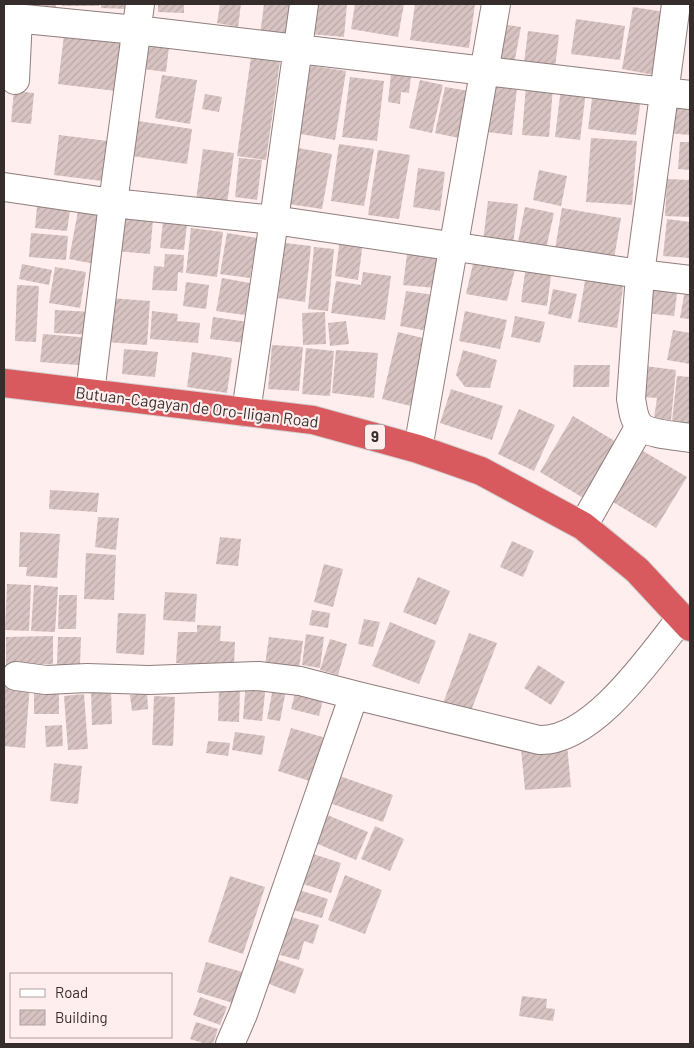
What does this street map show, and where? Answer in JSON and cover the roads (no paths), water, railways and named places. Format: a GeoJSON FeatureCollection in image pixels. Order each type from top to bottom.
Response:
{"type":"FeatureCollection","features":[{"type":"Feature","properties":{"kind":"highway","name":"Butuan-Cagayan de Oro-Iligan Road"},"geometry":{"type":"LineString","coordinates":[[4,383],[313,420],[418,448],[481,471],[583,526],[636,570],[686,622]]}},
{"type":"Feature","properties":{"kind":"street"},"geometry":{"type":"LineString","coordinates":[[90,393],[140,4]]}},
{"type":"Feature","properties":{"kind":"street"},"geometry":{"type":"LineString","coordinates":[[246,412],[304,4]]}},
{"type":"Feature","properties":{"kind":"street"},"geometry":{"type":"LineString","coordinates":[[418,448],[496,4]]}},
{"type":"Feature","properties":{"kind":"street"},"geometry":{"type":"LineString","coordinates":[[676,4],[640,274],[631,399],[634,416],[640,426],[652,431],[690,438]]}},
{"type":"Feature","properties":{"kind":"street"},"geometry":{"type":"LineString","coordinates":[[15,80],[11,18],[136,30],[690,94]]}},
{"type":"Feature","properties":{"kind":"street"},"geometry":{"type":"LineString","coordinates":[[4,187],[113,203],[274,220],[690,280]]}},
{"type":"Feature","properties":{"kind":"street"},"geometry":{"type":"LineString","coordinates":[[583,526],[640,426]]}},
{"type":"Feature","properties":{"kind":"street"},"geometry":{"type":"LineString","coordinates":[[16,676],[46,680],[87,678],[148,680],[258,676],[300,680],[354,696],[539,740],[548,740],[573,732],[622,692],[686,622]]}},
{"type":"Feature","properties":{"kind":"street"},"geometry":{"type":"LineString","coordinates":[[230,1044],[243,1014],[354,696]]}}]}
